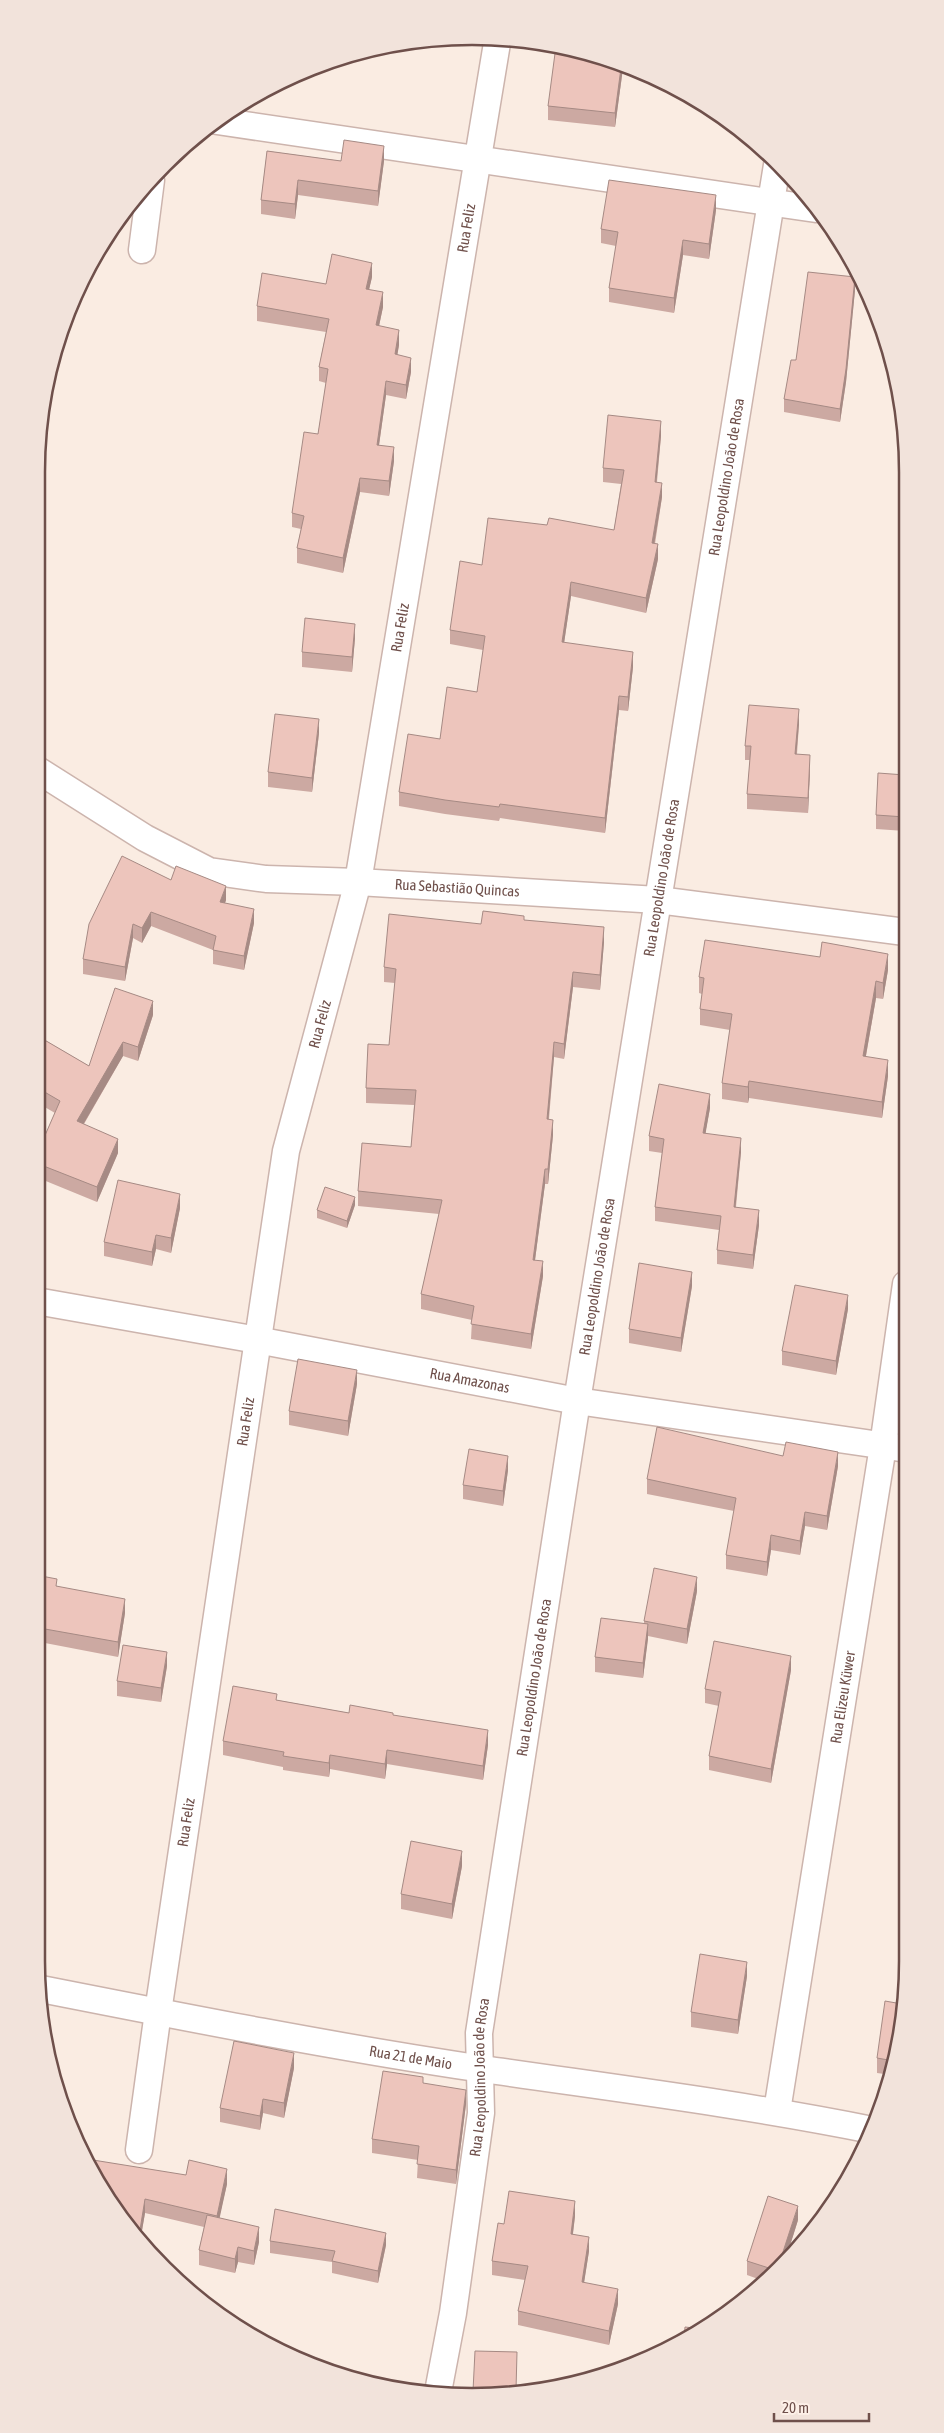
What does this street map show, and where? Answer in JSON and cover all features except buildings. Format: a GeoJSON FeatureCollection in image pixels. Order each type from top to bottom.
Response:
{"type":"FeatureCollection","features":[{"type":"Feature","properties":{"kind":"street","name":"Rua Feliz"},"geometry":{"type":"LineString","coordinates":[[139,2150],[286,1150],[358,882],[497,46]]}},
{"type":"Feature","properties":{"kind":"street"},"geometry":{"type":"LineString","coordinates":[[227,122],[807,208]]}},
{"type":"Feature","properties":{"kind":"street","name":"Rua Leopoldino João de Rosa"},"geometry":{"type":"LineString","coordinates":[[439,2386],[453,2313],[481,2113],[479,2033],[578,1401],[776,172]]}},
{"type":"Feature","properties":{"kind":"street"},"geometry":{"type":"LineString","coordinates":[[142,250],[149,192]]}},
{"type":"Feature","properties":{"kind":"street","name":"Rua Sebastião Quincas"},"geometry":{"type":"LineString","coordinates":[[45,775],[145,838],[209,871],[266,879],[358,882],[658,900],[899,931]]}},
{"type":"Feature","properties":{"kind":"street","name":"Rua Amazonas"},"geometry":{"type":"LineString","coordinates":[[45,1303],[257,1340],[578,1401],[895,1447]]}},
{"type":"Feature","properties":{"kind":"street","name":"Rua Elizeu Küwer"},"geometry":{"type":"LineString","coordinates":[[777,2111],[895,1447],[899,1388]]}},
{"type":"Feature","properties":{"kind":"street","name":"Rua 21 de Maio"},"geometry":{"type":"LineString","coordinates":[[46,1990],[158,2012],[480,2068],[777,2111],[864,2128]]}}]}
